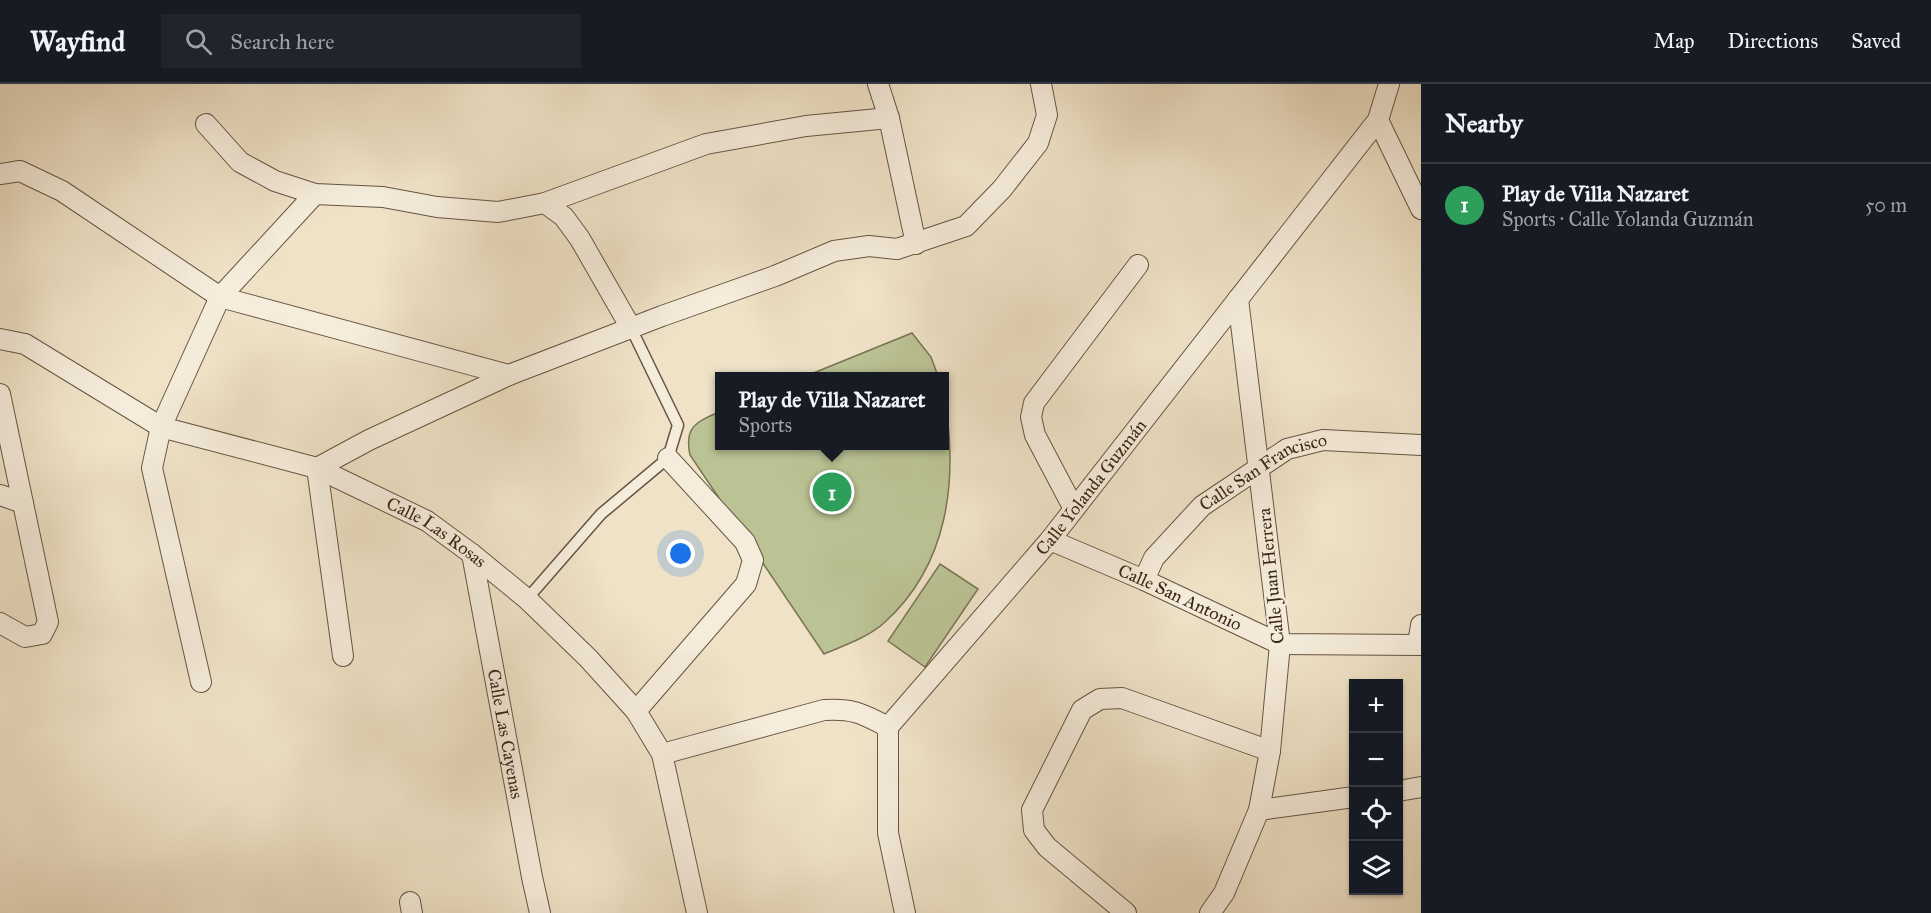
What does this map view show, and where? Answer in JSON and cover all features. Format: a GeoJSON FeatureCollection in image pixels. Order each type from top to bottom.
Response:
{"type":"FeatureCollection","features":[{"type":"Feature","properties":{"kind":"street"},"geometry":{"type":"LineString","coordinates":[[878,84],[889,118],[916,244]]}},
{"type":"Feature","properties":{"kind":"street"},"geometry":{"type":"LineString","coordinates":[[343,656],[317,468],[369,440],[509,375],[775,276],[834,251],[869,246],[897,249],[966,226],[1002,189],[1038,143],[1047,115],[1041,84]]}},
{"type":"Feature","properties":{"kind":"street","name":"Calle Yolanda Guzmán"},"geometry":{"type":"LineString","coordinates":[[888,727],[1050,540],[1378,120],[1386,85]]}},
{"type":"Feature","properties":{"kind":"street"},"geometry":{"type":"LineString","coordinates":[[206,124],[240,162],[275,181],[315,194],[383,197],[437,207],[498,212],[545,203],[706,144],[806,126],[889,118]]}},
{"type":"Feature","properties":{"kind":"street"},"geometry":{"type":"LineString","coordinates":[[1378,120],[1421,209]]}},
{"type":"Feature","properties":{"kind":"street"},"geometry":{"type":"LineString","coordinates":[[0,174],[20,171],[62,191],[220,297],[509,375]]}},
{"type":"Feature","properties":{"kind":"street"},"geometry":{"type":"LineString","coordinates":[[201,682],[152,468],[161,427],[220,297],[315,194]]}},
{"type":"Feature","properties":{"kind":"street"},"geometry":{"type":"LineString","coordinates":[[545,203],[564,217],[580,239],[631,328]]}},
{"type":"Feature","properties":{"kind":"street"},"geometry":{"type":"LineString","coordinates":[[1074,509],[1035,435],[1031,417],[1034,403],[1138,266]]}},
{"type":"Feature","properties":{"kind":"street","name":"Calle Juan Herrera"},"geometry":{"type":"LineString","coordinates":[[1210,913],[1224,893],[1259,810],[1270,751],[1280,644],[1238,299]]}},
{"type":"Feature","properties":{"kind":"street","name":"Calle Las Rosas"},"geometry":{"type":"LineString","coordinates":[[0,339],[26,344],[161,427],[317,468],[426,521],[472,554],[527,599],[588,658],[636,711],[662,754],[697,913]]}},
{"type":"Feature","properties":{"kind":"street"},"geometry":{"type":"LineString","coordinates":[[0,394],[48,622],[42,634],[26,637],[0,623]]}},
{"type":"Feature","properties":{"kind":"street","name":"Calle San Francisco"},"geometry":{"type":"LineString","coordinates":[[1144,580],[1154,558],[1203,506],[1287,449],[1323,440],[1421,445]]}},
{"type":"Feature","properties":{"kind":"street"},"geometry":{"type":"LineString","coordinates":[[636,711],[746,584],[753,560],[745,542],[668,458]]}},
{"type":"Feature","properties":{"kind":"street"},"geometry":{"type":"LineString","coordinates":[[0,495],[23,503]]}},
{"type":"Feature","properties":{"kind":"street","name":"Calle San Antonio"},"geometry":{"type":"LineString","coordinates":[[1050,540],[1144,580],[1280,644],[1420,638]]}},
{"type":"Feature","properties":{"kind":"street","name":"Calle Las Cayenas"},"geometry":{"type":"LineString","coordinates":[[472,554],[540,913]]}},
{"type":"Feature","properties":{"kind":"street"},"geometry":{"type":"LineString","coordinates":[[1126,913],[1047,847],[1034,830],[1032,810],[1082,710],[1100,699],[1122,698],[1270,751]]}},
{"type":"Feature","properties":{"kind":"street"},"geometry":{"type":"LineString","coordinates":[[662,754],[824,710],[842,709],[858,712],[888,727],[888,832],[905,913]]}},
{"type":"Feature","properties":{"kind":"street"},"geometry":{"type":"LineString","coordinates":[[1403,790],[1421,788]]}},
{"type":"Feature","properties":{"kind":"street"},"geometry":{"type":"LineString","coordinates":[[1259,810],[1349,798]]}},
{"type":"Feature","properties":{"kind":"lane"},"geometry":{"type":"LineString","coordinates":[[527,599],[601,514],[668,458],[678,425],[631,328]]}},
{"type":"Feature","properties":{"kind":"green space"},"geometry":{"type":"Polygon","coordinates":[[[912,333],[931,357],[937,372],[816,372],[912,333]]]}},
{"type":"Feature","properties":{"kind":"green space"},"geometry":{"type":"Polygon","coordinates":[[[715,414],[715,450],[949,450],[949,432],[950,462],[948,491],[944,520],[935,548],[923,575],[906,599],[885,622],[872,632],[824,654],[690,455],[690,432],[704,419],[715,414]]]}},
{"type":"Feature","properties":{"kind":"green space"},"geometry":{"type":"Polygon","coordinates":[[[940,564],[978,589],[925,667],[888,641],[940,564]]]}},
{"type":"Feature","properties":{"kind":"place","name":"Play de Villa Nazaret"},"geometry":{"type":"Point","coordinates":[832,492]}}]}
